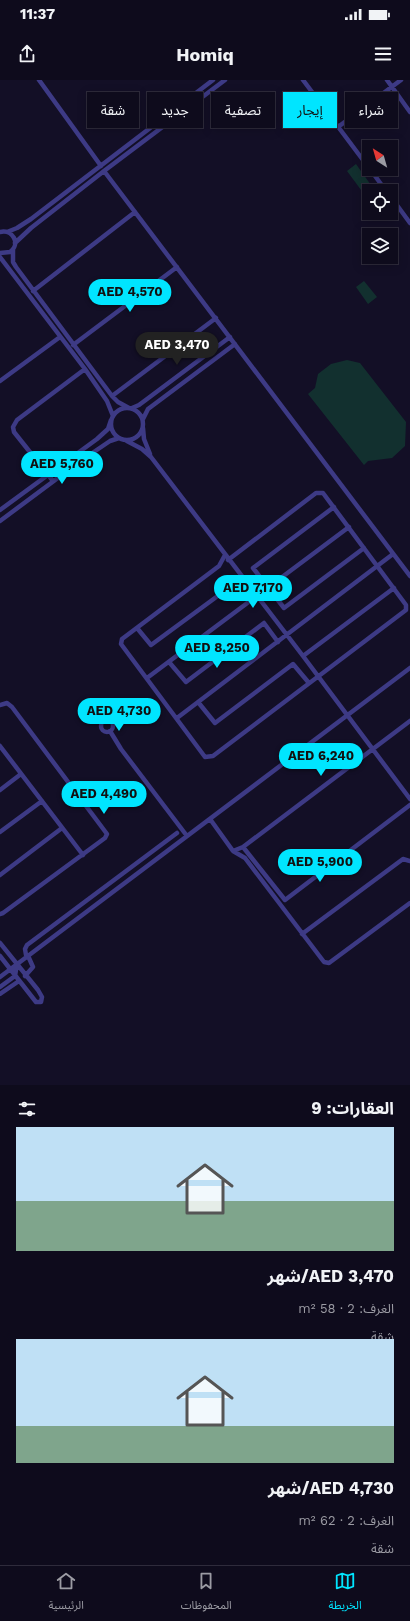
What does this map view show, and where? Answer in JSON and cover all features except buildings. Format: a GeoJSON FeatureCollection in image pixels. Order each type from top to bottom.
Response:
{"type":"FeatureCollection","features":[{"type":"Feature","properties":{"kind":"street"},"geometry":{"type":"LineString","coordinates":[[39,80],[101,166]]}},
{"type":"Feature","properties":{"kind":"street"},"geometry":{"type":"LineString","coordinates":[[3,231],[17,228],[31,219],[213,80]]}},
{"type":"Feature","properties":{"kind":"street"},"geometry":{"type":"LineString","coordinates":[[151,457],[144,439],[142,420],[138,412],[118,402],[112,396],[13,262],[12,250],[15,243],[31,228],[213,89],[219,82],[225,80]]}},
{"type":"Feature","properties":{"kind":"street"},"geometry":{"type":"LineString","coordinates":[[303,80],[362,159]]}},
{"type":"Feature","properties":{"kind":"street"},"geometry":{"type":"LineString","coordinates":[[387,80],[410,112]]}},
{"type":"Feature","properties":{"kind":"street"},"geometry":{"type":"LineString","coordinates":[[338,127],[401,80]]}},
{"type":"Feature","properties":{"kind":"street"},"geometry":{"type":"LineString","coordinates":[[208,84],[213,89]]}},
{"type":"Feature","properties":{"kind":"street"},"geometry":{"type":"LineString","coordinates":[[104,171],[410,576]]}},
{"type":"Feature","properties":{"kind":"street"},"geometry":{"type":"LineString","coordinates":[[398,206],[410,222]]}},
{"type":"Feature","properties":{"kind":"street"},"geometry":{"type":"LineString","coordinates":[[33,291],[135,212]]}},
{"type":"Feature","properties":{"kind":"street"},"geometry":{"type":"LineString","coordinates":[[3,231],[14,236],[15,243]]}},
{"type":"Feature","properties":{"kind":"street"},"geometry":{"type":"LineString","coordinates":[[0,253],[7,254],[12,250]]}},
{"type":"Feature","properties":{"kind":"street"},"geometry":{"type":"LineString","coordinates":[[0,257],[85,369],[107,401],[112,418],[112,430],[118,438]]}},
{"type":"Feature","properties":{"kind":"street"},"geometry":{"type":"LineString","coordinates":[[73,345],[177,267]]}},
{"type":"Feature","properties":{"kind":"street"},"geometry":{"type":"LineString","coordinates":[[112,396],[216,318]]}},
{"type":"Feature","properties":{"kind":"street"},"geometry":{"type":"LineString","coordinates":[[0,381],[60,337]]}},
{"type":"Feature","properties":{"kind":"street"},"geometry":{"type":"LineString","coordinates":[[0,510],[97,439],[108,429],[112,418],[120,409],[131,408],[139,405],[230,337]]}},
{"type":"Feature","properties":{"kind":"street"},"geometry":{"type":"LineString","coordinates":[[142,420],[148,409],[235,344]]}},
{"type":"Feature","properties":{"kind":"street"},"geometry":{"type":"LineString","coordinates":[[53,481],[14,432],[13,427],[14,424],[85,369]]}},
{"type":"Feature","properties":{"kind":"street"},"geometry":{"type":"LineString","coordinates":[[125,440],[130,440],[138,435],[143,427]]}},
{"type":"Feature","properties":{"kind":"street"},"geometry":{"type":"LineString","coordinates":[[0,521],[110,441],[118,438],[142,449],[151,457],[286,635],[319,676],[347,716],[410,799]]}},
{"type":"Feature","properties":{"kind":"street"},"geometry":{"type":"LineString","coordinates":[[316,493],[323,493],[394,588],[406,605],[406,610],[213,756],[205,756],[121,644],[122,639],[228,559],[316,493]]}},
{"type":"Feature","properties":{"kind":"street"},"geometry":{"type":"LineString","coordinates":[[334,508],[253,568],[284,608],[364,548]]}},
{"type":"Feature","properties":{"kind":"street"},"geometry":{"type":"LineString","coordinates":[[147,678],[349,527]]}},
{"type":"Feature","properties":{"kind":"street"},"geometry":{"type":"LineString","coordinates":[[176,718],[393,554]]}},
{"type":"Feature","properties":{"kind":"street"},"geometry":{"type":"LineString","coordinates":[[219,566],[228,559]]}},
{"type":"Feature","properties":{"kind":"street"},"geometry":{"type":"LineString","coordinates":[[137,628],[151,645],[234,584],[250,601]]}},
{"type":"Feature","properties":{"kind":"street"},"geometry":{"type":"LineString","coordinates":[[303,656],[394,588]]}},
{"type":"Feature","properties":{"kind":"street"},"geometry":{"type":"LineString","coordinates":[[169,662],[186,682],[264,623],[278,642]]}},
{"type":"Feature","properties":{"kind":"street"},"geometry":{"type":"LineString","coordinates":[[198,702],[215,723],[293,664],[309,683]]}},
{"type":"Feature","properties":{"kind":"street"},"geometry":{"type":"LineString","coordinates":[[0,977],[410,668]]}},
{"type":"Feature","properties":{"kind":"street"},"geometry":{"type":"LineString","coordinates":[[0,706],[7,703],[12,707],[107,834],[105,838],[83,855],[3,914],[0,914]]}},
{"type":"Feature","properties":{"kind":"street"},"geometry":{"type":"LineString","coordinates":[[233,851],[243,847],[410,721]]}},
{"type":"Feature","properties":{"kind":"street"},"geometry":{"type":"LineString","coordinates":[[110,731],[121,749],[187,836]]}},
{"type":"Feature","properties":{"kind":"street"},"geometry":{"type":"LineString","coordinates":[[0,747],[83,855]]}},
{"type":"Feature","properties":{"kind":"street"},"geometry":{"type":"LineString","coordinates":[[0,790],[21,774]]}},
{"type":"Feature","properties":{"kind":"street"},"geometry":{"type":"LineString","coordinates":[[0,832],[42,801]]}},
{"type":"Feature","properties":{"kind":"street"},"geometry":{"type":"LineString","coordinates":[[283,908],[285,900],[410,805]]}},
{"type":"Feature","properties":{"kind":"street"},"geometry":{"type":"LineString","coordinates":[[210,819],[233,851],[245,858],[324,962],[329,963],[410,904]]}},
{"type":"Feature","properties":{"kind":"street"},"geometry":{"type":"LineString","coordinates":[[0,875],[62,828]]}},
{"type":"Feature","properties":{"kind":"street"},"geometry":{"type":"LineString","coordinates":[[25,976],[33,968],[25,949],[27,945],[177,833]]}},
{"type":"Feature","properties":{"kind":"street"},"geometry":{"type":"LineString","coordinates":[[243,847],[285,900]]}},
{"type":"Feature","properties":{"kind":"street"},"geometry":{"type":"LineString","coordinates":[[302,934],[403,859],[410,861]]}},
{"type":"Feature","properties":{"kind":"street"},"geometry":{"type":"LineString","coordinates":[[0,943],[42,997],[41,1002],[36,1002],[18,981],[0,956]]}},
{"type":"Feature","properties":{"kind":"street"},"geometry":{"type":"LineString","coordinates":[[0,987],[15,976],[17,964]]}},
{"type":"Feature","properties":{"kind":"street"},"geometry":{"type":"LineString","coordinates":[[0,994],[18,981]]}},
{"type":"Feature","properties":{"kind":"green space"},"geometry":{"type":"Polygon","coordinates":[[[356,164],[362,172],[362,176],[364,176],[370,184],[362,184],[362,191],[347,171],[356,164]]]}},
{"type":"Feature","properties":{"kind":"green space"},"geometry":{"type":"Polygon","coordinates":[[[364,281],[377,297],[368,304],[356,287],[364,281]]]}},
{"type":"Feature","properties":{"kind":"green space"},"geometry":{"type":"Polygon","coordinates":[[[347,360],[360,363],[406,422],[405,446],[392,458],[368,461],[364,465],[308,394],[315,388],[318,374],[331,364],[347,360]]]}}]}
